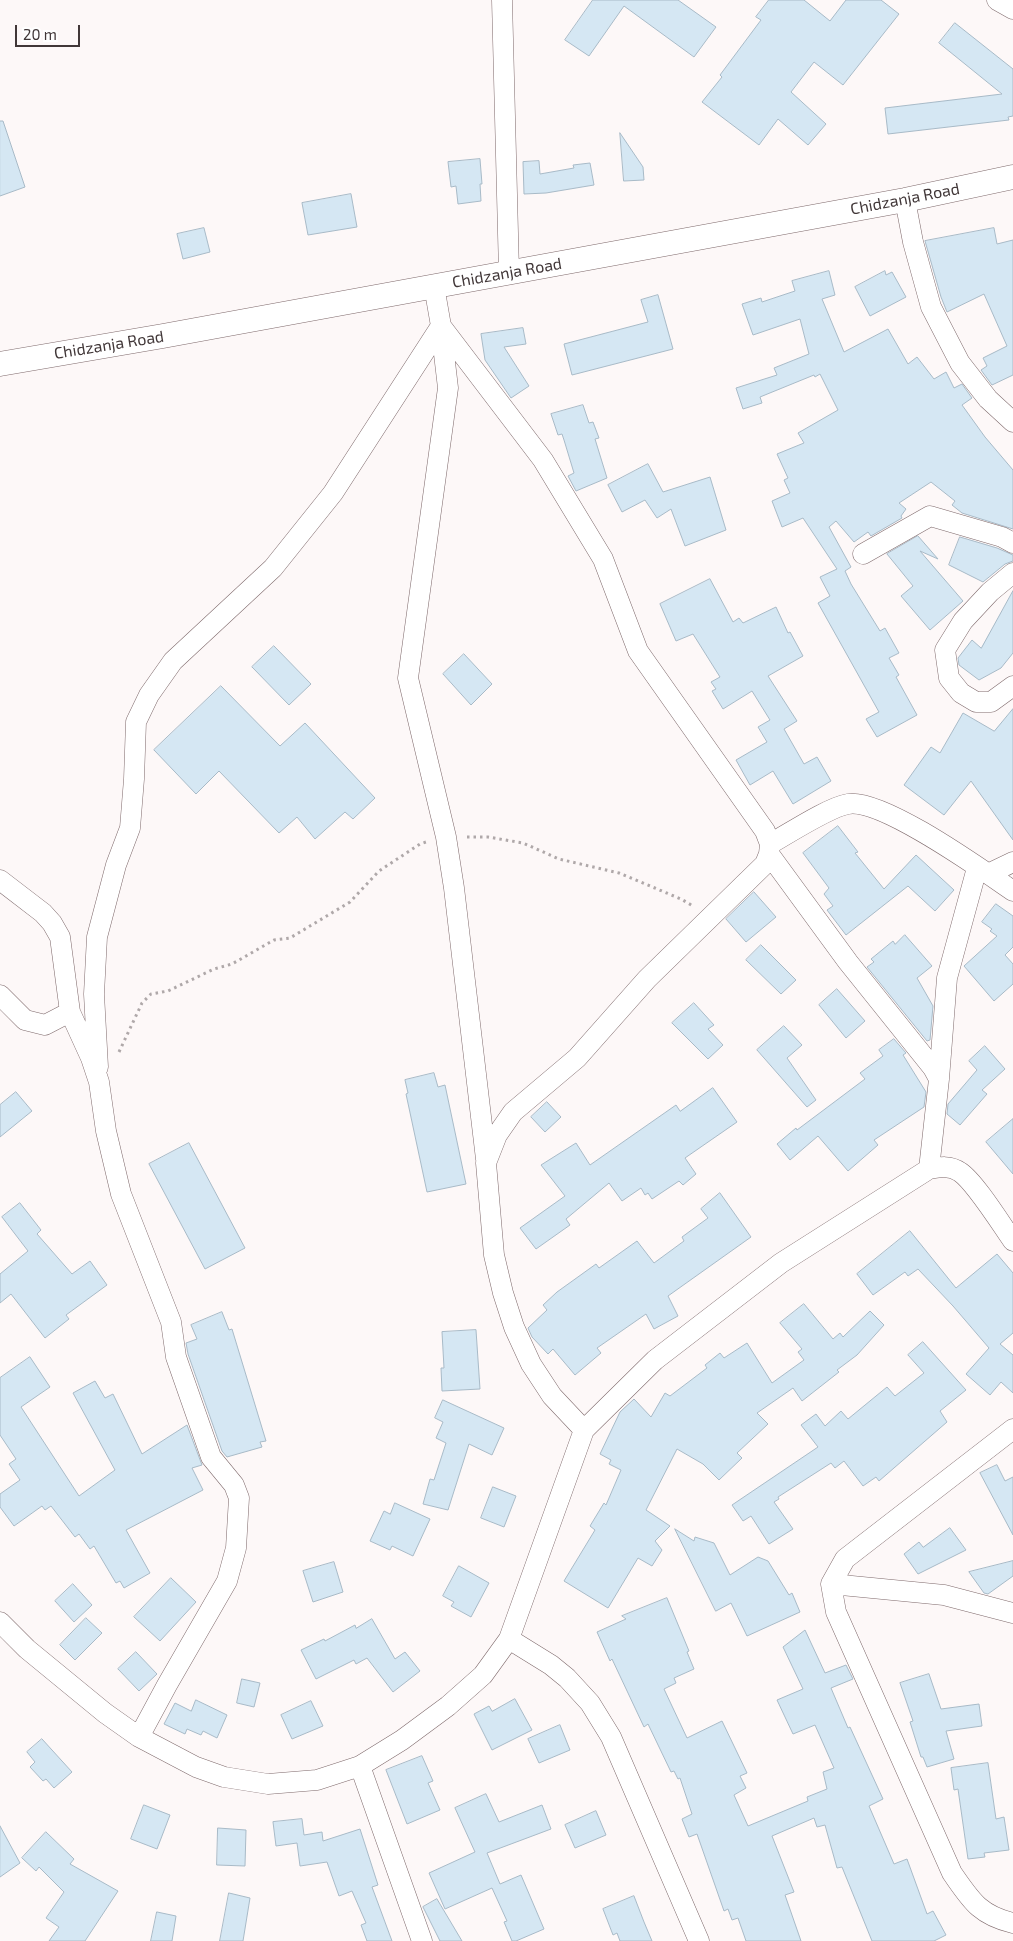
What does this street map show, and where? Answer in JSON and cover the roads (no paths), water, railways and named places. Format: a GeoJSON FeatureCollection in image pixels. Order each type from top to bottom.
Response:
{"type":"FeatureCollection","features":[{"type":"Feature","properties":{"kind":"street"},"geometry":{"type":"LineString","coordinates":[[502,0],[509,272]]}},
{"type":"Feature","properties":{"kind":"street"},"geometry":{"type":"LineString","coordinates":[[997,0],[1013,10]]}},
{"type":"Feature","properties":{"kind":"street","name":"Chidzanja Road"},"geometry":{"type":"LineString","coordinates":[[0,364],[173,335],[905,200],[1013,176]]}},
{"type":"Feature","properties":{"kind":"street"},"geometry":{"type":"LineString","coordinates":[[905,200],[913,242],[930,307],[960,363],[988,399],[1013,422]]}},
{"type":"Feature","properties":{"kind":"street"},"geometry":{"type":"LineString","coordinates":[[434,286],[448,388],[408,678],[446,837],[454,888],[486,1164],[494,1255],[514,1327],[531,1364],[552,1396],[584,1430]]}},
{"type":"Feature","properties":{"kind":"street"},"geometry":{"type":"LineString","coordinates":[[440,326],[543,460],[603,559],[638,651],[765,831],[770,849],[848,962],[926,1059],[938,1080]]}},
{"type":"Feature","properties":{"kind":"street"},"geometry":{"type":"LineString","coordinates":[[139,1737],[227,1581],[236,1548],[239,1498],[234,1485],[211,1457],[176,1357],[171,1322],[121,1194],[106,1131],[99,1082],[94,994],[96,937],[116,865],[130,828],[136,722],[149,695],[173,661],[273,568],[333,493],[440,326]]}},
{"type":"Feature","properties":{"kind":"street"},"geometry":{"type":"LineString","coordinates":[[863,554],[930,516],[1002,537],[1013,543]]}},
{"type":"Feature","properties":{"kind":"street"},"geometry":{"type":"LineString","coordinates":[[1013,573],[990,592],[963,621],[945,650],[949,678],[961,693],[976,702],[991,702],[1013,686]]}},
{"type":"Feature","properties":{"kind":"street"},"geometry":{"type":"LineString","coordinates":[[486,1164],[496,1135],[513,1112],[577,1058],[647,979],[710,916],[758,873],[766,864],[770,849],[832,810],[847,804],[861,803],[875,808],[920,830],[1013,891]]}},
{"type":"Feature","properties":{"kind":"street"},"geometry":{"type":"LineString","coordinates":[[983,871],[1013,862]]}},
{"type":"Feature","properties":{"kind":"street"},"geometry":{"type":"LineString","coordinates":[[929,1169],[947,978],[983,871]]}},
{"type":"Feature","properties":{"kind":"street"},"geometry":{"type":"LineString","coordinates":[[0,880],[43,913],[52,923],[60,937],[70,1012],[91,1058],[99,1082]]}},
{"type":"Feature","properties":{"kind":"street"},"geometry":{"type":"LineString","coordinates":[[0,995],[25,1020],[45,1025],[70,1012]]}},
{"type":"Feature","properties":{"kind":"street"},"geometry":{"type":"LineString","coordinates":[[0,1622],[27,1649],[72,1688],[139,1737],[176,1757],[224,1777],[268,1784],[317,1780],[360,1766],[402,1740],[448,1706],[483,1675],[509,1639],[584,1430],[655,1360],[781,1264],[929,1169],[946,1166],[960,1171],[971,1183],[1013,1241]]}},
{"type":"Feature","properties":{"kind":"street"},"geometry":{"type":"LineString","coordinates":[[1013,1429],[845,1558],[831,1584],[836,1612],[952,1873],[974,1905],[1001,1920],[1013,1923]]}},
{"type":"Feature","properties":{"kind":"street"},"geometry":{"type":"LineString","coordinates":[[831,1584],[944,1595],[1013,1612]]}},
{"type":"Feature","properties":{"kind":"street"},"geometry":{"type":"LineString","coordinates":[[509,1639],[550,1665],[590,1702],[611,1737],[700,1941]]}},
{"type":"Feature","properties":{"kind":"street"},"geometry":{"type":"LineString","coordinates":[[360,1766],[422,1941]]}}]}
